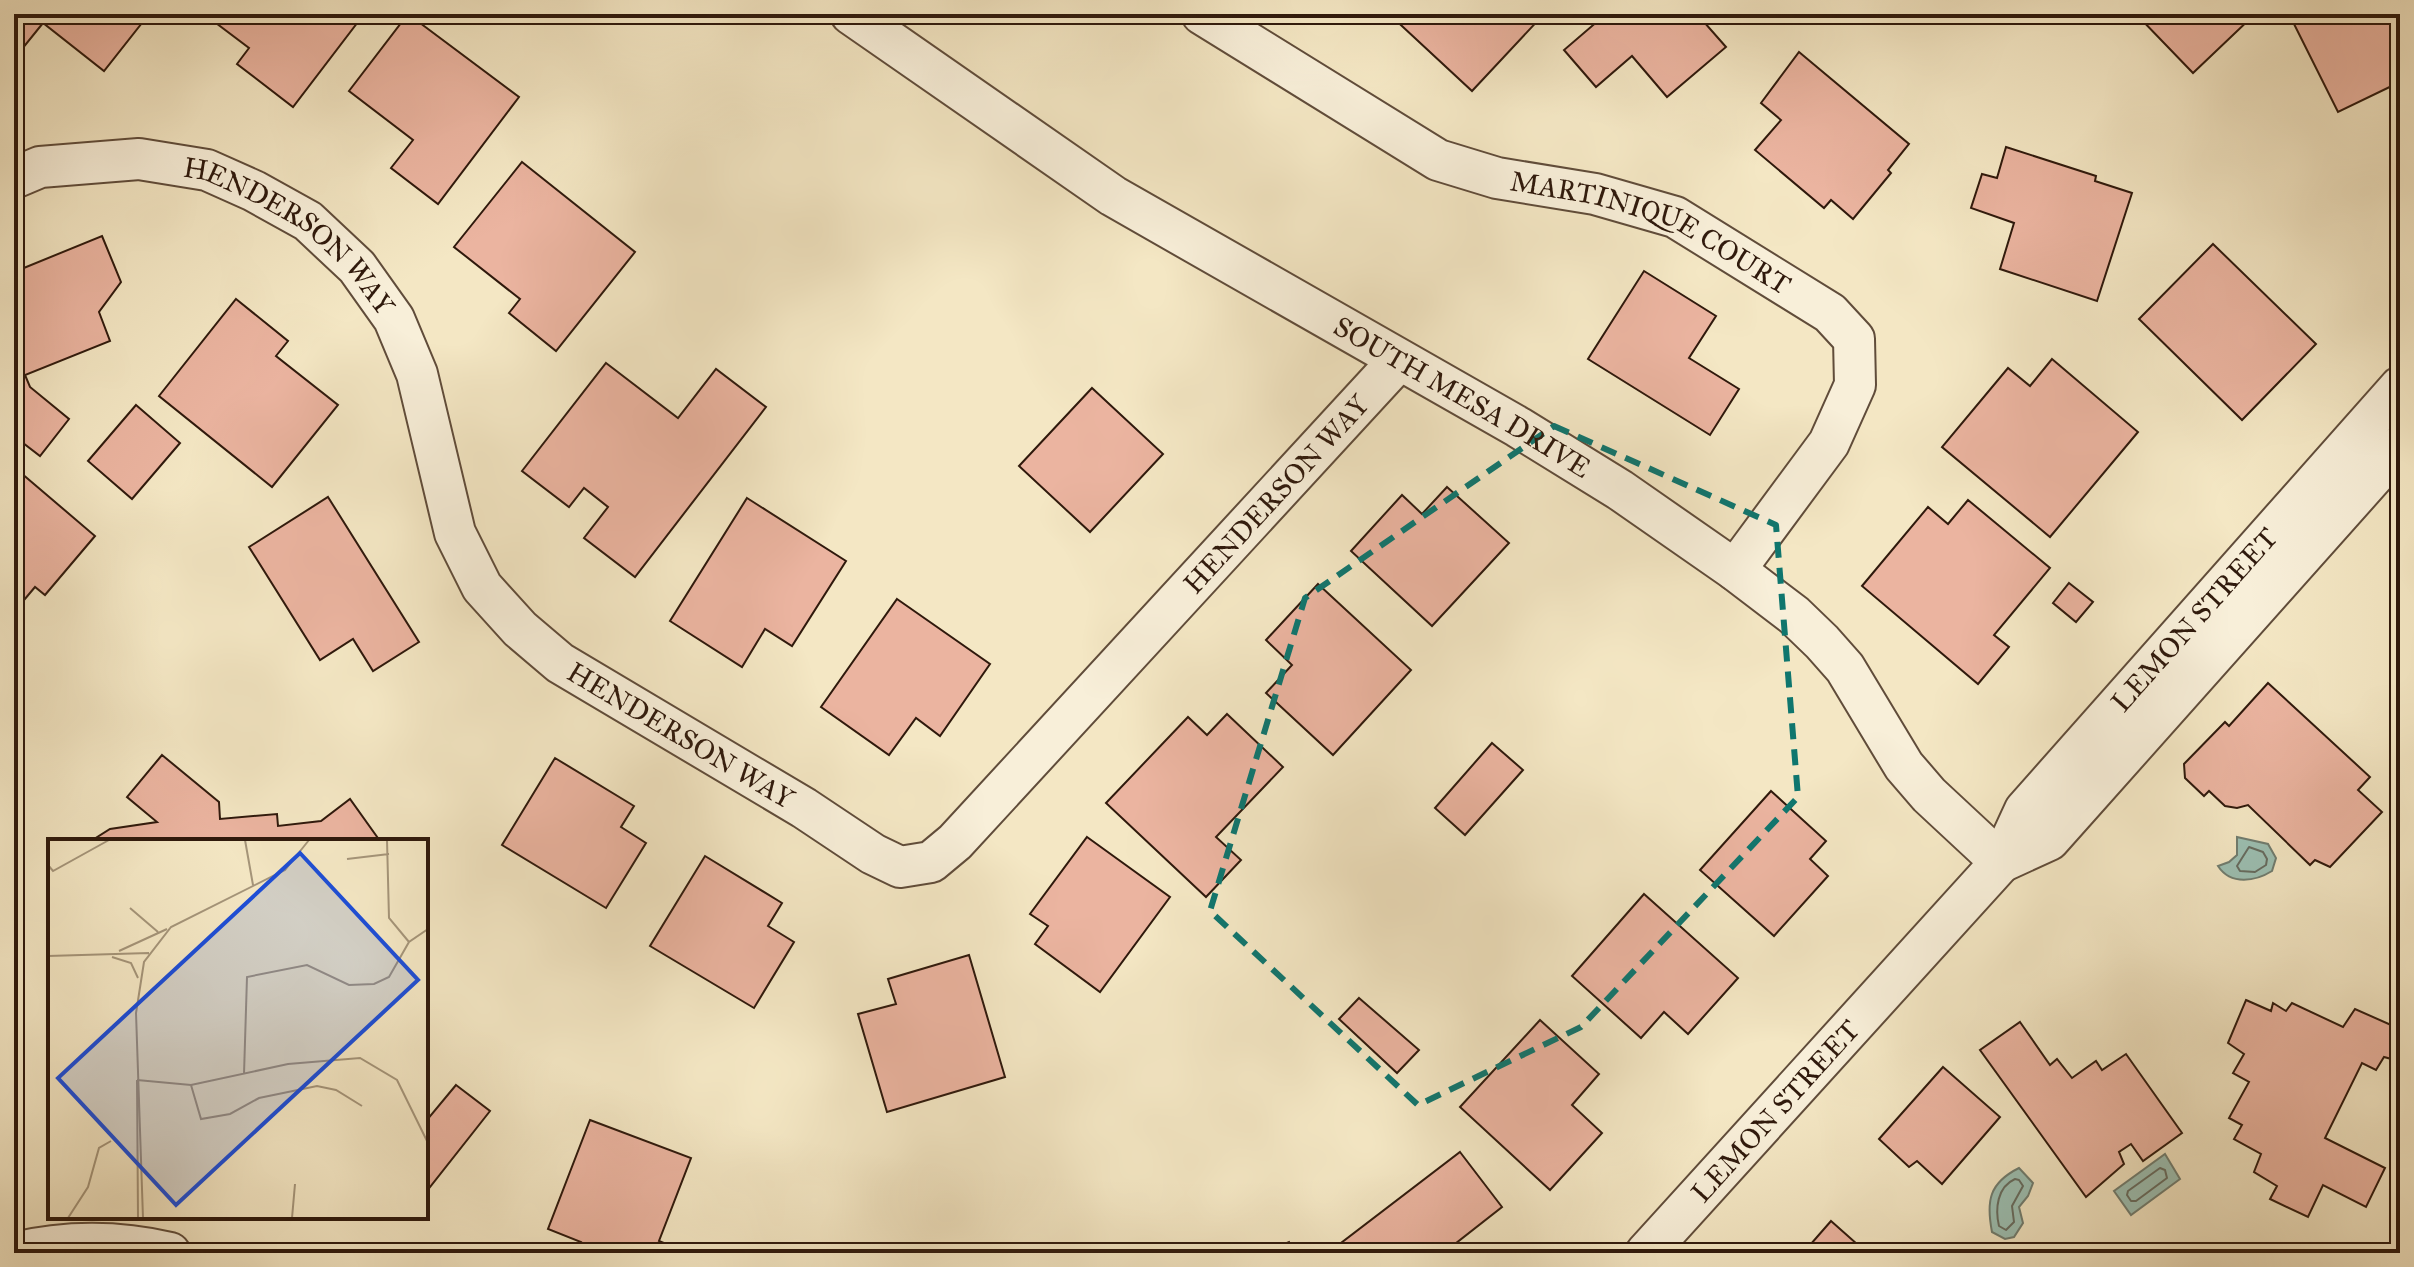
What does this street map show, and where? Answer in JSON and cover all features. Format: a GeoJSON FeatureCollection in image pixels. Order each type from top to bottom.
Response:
{"type":"FeatureCollection","features":[{"type":"Feature","properties":{"kind":"street","name":"SOUTH MESA DRIVE"},"geometry":{"type":"LineString","coordinates":[[851,14],[1113,196],[1518,427],[1620,490],[1735,570],[1794,615],[1822,642],[1845,668],[1904,766],[1929,795],[2001,862]]}},
{"type":"Feature","properties":{"kind":"street","name":"MARTINIQUE COURT"},"geometry":{"type":"LineString","coordinates":[[1202,14],[1438,160],[1497,178],[1595,194],[1675,217],[1830,313],[1854,339],[1855,385],[1829,443],[1735,570]]}},
{"type":"Feature","properties":{"kind":"street","name":"HENDERSON WAY"},"geometry":{"type":"LineString","coordinates":[[14,178],[40,167],[139,159],[207,170],[254,191],[308,221],[357,267],[394,319],[417,374],[455,533],[482,587],[520,629],[560,663],[804,808],[873,854],[900,867],[931,862],[955,842],[1399,360]]}},
{"type":"Feature","properties":{"kind":"street","name":"LEMON STREET"},"geometry":{"type":"LineString","coordinates":[[1646,1253],[2001,862],[2025,810],[2400,387]]}},
{"type":"Feature","properties":{"kind":"street","name":"LEMON STREET"},"geometry":{"type":"LineString","coordinates":[[2001,862],[2049,840],[2400,446]]}},
{"type":"Feature","properties":{"kind":"street"},"geometry":{"type":"LineString","coordinates":[[14,1253],[45,1246],[95,1244],[170,1253]]}},
{"type":"Feature","properties":{"kind":"highlighted area"},"geometry":{"type":"Polygon","coordinates":[[[1554,426],[1776,525],[1798,797],[1581,1027],[1418,1105],[1210,911],[1305,598],[1554,426]]]}},
{"type":"Feature","properties":{"kind":"water"},"geometry":{"type":"Polygon","coordinates":[[[2237,837],[2268,844],[2276,858],[2272,871],[2244,880],[2223,872],[2218,866],[2237,855],[2237,837]]]}},
{"type":"Feature","properties":{"kind":"water"},"geometry":{"type":"Polygon","coordinates":[[[2165,1154],[2180,1179],[2131,1215],[2114,1191],[2165,1154]]]}},
{"type":"Feature","properties":{"kind":"water"},"geometry":{"type":"Polygon","coordinates":[[[2019,1168],[2033,1183],[2019,1207],[2023,1223],[2014,1237],[2005,1239],[1992,1232],[1990,1202],[2001,1180],[2019,1168]]]}},
{"type":"Feature","properties":{"kind":"building"},"geometry":{"type":"Polygon","coordinates":[[[14,14],[149,14],[104,71],[43,23],[14,59],[14,14]]]}},
{"type":"Feature","properties":{"kind":"building"},"geometry":{"type":"Polygon","coordinates":[[[204,14],[364,14],[293,107],[237,64],[249,48],[204,14]]]}},
{"type":"Feature","properties":{"kind":"building"},"geometry":{"type":"Polygon","coordinates":[[[408,14],[519,97],[438,204],[391,168],[413,140],[349,91],[408,14]]]}},
{"type":"Feature","properties":{"kind":"building"},"geometry":{"type":"Polygon","coordinates":[[[1389,14],[1544,14],[1472,91],[1389,14]]]}},
{"type":"Feature","properties":{"kind":"building"},"geometry":{"type":"Polygon","coordinates":[[[1606,14],[1697,14],[1726,47],[1667,97],[1632,56],[1596,87],[1564,50],[1606,14]]]}},
{"type":"Feature","properties":{"kind":"building"},"geometry":{"type":"Polygon","coordinates":[[[2136,14],[2253,14],[2254,15],[2193,73],[2136,14]]]}},
{"type":"Feature","properties":{"kind":"building"},"geometry":{"type":"Polygon","coordinates":[[[2315,14],[2400,14],[2400,82],[2338,112],[2294,24],[2315,14]]]}},
{"type":"Feature","properties":{"kind":"building"},"geometry":{"type":"Polygon","coordinates":[[[1799,52],[1909,144],[1888,170],[1891,173],[1853,219],[1831,200],[1824,208],[1755,150],[1781,120],[1761,103],[1799,52]]]}},
{"type":"Feature","properties":{"kind":"building"},"geometry":{"type":"Polygon","coordinates":[[[2006,147],[2096,176],[2095,181],[2132,193],[2097,301],[2000,269],[2014,223],[1971,208],[1982,174],[1997,178],[2006,147]]]}},
{"type":"Feature","properties":{"kind":"building"},"geometry":{"type":"Polygon","coordinates":[[[522,162],[635,252],[556,351],[509,313],[520,299],[454,247],[522,162]]]}},
{"type":"Feature","properties":{"kind":"building"},"geometry":{"type":"Polygon","coordinates":[[[102,236],[121,282],[99,312],[110,341],[25,375],[30,387],[69,419],[40,456],[14,436],[14,272],[102,236]]]}},
{"type":"Feature","properties":{"kind":"building"},"geometry":{"type":"Polygon","coordinates":[[[2213,244],[2316,344],[2242,420],[2139,319],[2213,244]]]}},
{"type":"Feature","properties":{"kind":"building"},"geometry":{"type":"Polygon","coordinates":[[[1644,271],[1716,316],[1689,358],[1739,389],[1710,435],[1588,359],[1644,271]]]}},
{"type":"Feature","properties":{"kind":"building"},"geometry":{"type":"Polygon","coordinates":[[[236,299],[288,341],[276,356],[338,405],[272,487],[159,396],[236,299]]]}},
{"type":"Feature","properties":{"kind":"building"},"geometry":{"type":"Polygon","coordinates":[[[2052,359],[2138,432],[2050,537],[1942,447],[2008,368],[2030,386],[2052,359]]]}},
{"type":"Feature","properties":{"kind":"building"},"geometry":{"type":"Polygon","coordinates":[[[606,363],[678,418],[716,369],[766,407],[635,577],[584,538],[608,507],[584,488],[569,507],[522,471],[606,363]]]}},
{"type":"Feature","properties":{"kind":"building"},"geometry":{"type":"Polygon","coordinates":[[[1092,388],[1163,454],[1090,532],[1019,466],[1092,388]]]}},
{"type":"Feature","properties":{"kind":"building"},"geometry":{"type":"Polygon","coordinates":[[[136,405],[180,443],[132,499],[88,461],[136,405]]]}},
{"type":"Feature","properties":{"kind":"building"},"geometry":{"type":"Polygon","coordinates":[[[14,467],[95,536],[45,595],[35,587],[14,612],[14,467]]]}},
{"type":"Feature","properties":{"kind":"building"},"geometry":{"type":"Polygon","coordinates":[[[1447,487],[1509,543],[1432,626],[1351,551],[1402,495],[1422,514],[1447,487]]]}},
{"type":"Feature","properties":{"kind":"building"},"geometry":{"type":"Polygon","coordinates":[[[328,497],[419,642],[373,671],[353,639],[320,660],[249,547],[328,497]]]}},
{"type":"Feature","properties":{"kind":"building"},"geometry":{"type":"Polygon","coordinates":[[[747,498],[846,561],[792,646],[765,629],[742,667],[670,621],[747,498]]]}},
{"type":"Feature","properties":{"kind":"building"},"geometry":{"type":"Polygon","coordinates":[[[1968,500],[2050,568],[1994,635],[2009,647],[1978,684],[1862,586],[1928,507],[1948,524],[1968,500]]]}},
{"type":"Feature","properties":{"kind":"building"},"geometry":{"type":"Polygon","coordinates":[[[2069,583],[2093,602],[2076,622],[2053,603],[2069,583]]]}},
{"type":"Feature","properties":{"kind":"building"},"geometry":{"type":"Polygon","coordinates":[[[1318,584],[1411,670],[1333,755],[1266,693],[1292,665],[1266,640],[1318,584]]]}},
{"type":"Feature","properties":{"kind":"building"},"geometry":{"type":"Polygon","coordinates":[[[897,599],[990,664],[940,736],[916,718],[889,755],[821,707],[897,599]]]}},
{"type":"Feature","properties":{"kind":"building"},"geometry":{"type":"Polygon","coordinates":[[[2268,683],[2370,777],[2358,790],[2382,812],[2330,867],[2315,860],[2310,865],[2248,805],[2237,808],[2225,806],[2209,791],[2204,796],[2185,778],[2184,764],[2225,722],[2229,726],[2268,683]]]}},
{"type":"Feature","properties":{"kind":"building"},"geometry":{"type":"Polygon","coordinates":[[[1227,714],[1283,767],[1216,837],[1241,860],[1206,897],[1106,803],[1188,717],[1207,735],[1227,714]]]}},
{"type":"Feature","properties":{"kind":"building"},"geometry":{"type":"Polygon","coordinates":[[[1492,743],[1523,770],[1465,835],[1435,808],[1492,743]]]}},
{"type":"Feature","properties":{"kind":"building"},"geometry":{"type":"Polygon","coordinates":[[[162,755],[219,802],[220,819],[277,814],[278,826],[321,821],[350,799],[379,839],[94,839],[110,829],[157,822],[127,797],[162,755]]]}},
{"type":"Feature","properties":{"kind":"building"},"geometry":{"type":"Polygon","coordinates":[[[555,758],[634,806],[621,827],[646,843],[606,908],[502,845],[555,758]]]}},
{"type":"Feature","properties":{"kind":"building"},"geometry":{"type":"Polygon","coordinates":[[[1771,791],[1826,841],[1810,859],[1828,876],[1774,936],[1700,870],[1771,791]]]}},
{"type":"Feature","properties":{"kind":"building"},"geometry":{"type":"Polygon","coordinates":[[[1087,837],[1170,897],[1100,992],[1035,944],[1048,926],[1030,914],[1087,837]]]}},
{"type":"Feature","properties":{"kind":"building"},"geometry":{"type":"Polygon","coordinates":[[[705,856],[782,903],[768,926],[794,942],[754,1008],[650,946],[705,856]]]}},
{"type":"Feature","properties":{"kind":"building"},"geometry":{"type":"Polygon","coordinates":[[[1644,894],[1738,978],[1688,1034],[1664,1012],[1641,1038],[1572,976],[1644,894]]]}},
{"type":"Feature","properties":{"kind":"building"},"geometry":{"type":"Polygon","coordinates":[[[969,955],[1005,1077],[887,1112],[858,1014],[896,1004],[888,979],[969,955]]]}},
{"type":"Feature","properties":{"kind":"building"},"geometry":{"type":"Polygon","coordinates":[[[1359,998],[1419,1050],[1397,1073],[1339,1019],[1359,998]]]}},
{"type":"Feature","properties":{"kind":"building"},"geometry":{"type":"Polygon","coordinates":[[[2246,1000],[2271,1011],[2273,1003],[2286,1011],[2292,1003],[2343,1027],[2355,1009],[2400,1029],[2400,1047],[2395,1060],[2384,1057],[2376,1070],[2362,1063],[2325,1138],[2385,1168],[2366,1207],[2323,1185],[2308,1217],[2270,1199],[2277,1186],[2254,1172],[2261,1154],[2234,1139],[2242,1125],[2229,1118],[2249,1082],[2233,1073],[2244,1054],[2228,1043],[2246,1000]]]}},
{"type":"Feature","properties":{"kind":"building"},"geometry":{"type":"Polygon","coordinates":[[[1540,1020],[1599,1074],[1572,1105],[1602,1133],[1550,1190],[1460,1107],[1540,1020]]]}},
{"type":"Feature","properties":{"kind":"building"},"geometry":{"type":"Polygon","coordinates":[[[2020,1022],[2050,1065],[2057,1059],[2072,1078],[2096,1061],[2102,1070],[2126,1054],[2182,1133],[2143,1161],[2131,1144],[2119,1152],[2124,1164],[2086,1197],[1980,1050],[2020,1022]]]}},
{"type":"Feature","properties":{"kind":"building"},"geometry":{"type":"Polygon","coordinates":[[[1943,1067],[2000,1117],[1942,1184],[1917,1161],[1909,1167],[1879,1139],[1943,1067]]]}},
{"type":"Feature","properties":{"kind":"building"},"geometry":{"type":"Polygon","coordinates":[[[456,1085],[490,1111],[428,1189],[428,1119],[456,1085]]]}},
{"type":"Feature","properties":{"kind":"building"},"geometry":{"type":"Polygon","coordinates":[[[590,1120],[691,1158],[659,1241],[682,1253],[577,1253],[581,1242],[548,1229],[590,1120]]]}},
{"type":"Feature","properties":{"kind":"building"},"geometry":{"type":"Polygon","coordinates":[[[1460,1152],[1502,1207],[1455,1244],[1463,1253],[1349,1253],[1341,1243],[1460,1152]]]}},
{"type":"Feature","properties":{"kind":"building"},"geometry":{"type":"Polygon","coordinates":[[[1831,1221],[1866,1252],[1803,1253],[1831,1221]]]}},
{"type":"Feature","properties":{"kind":"building"},"geometry":{"type":"Polygon","coordinates":[[[1289,1242],[1293,1253],[1262,1253],[1289,1242]]]}}]}
